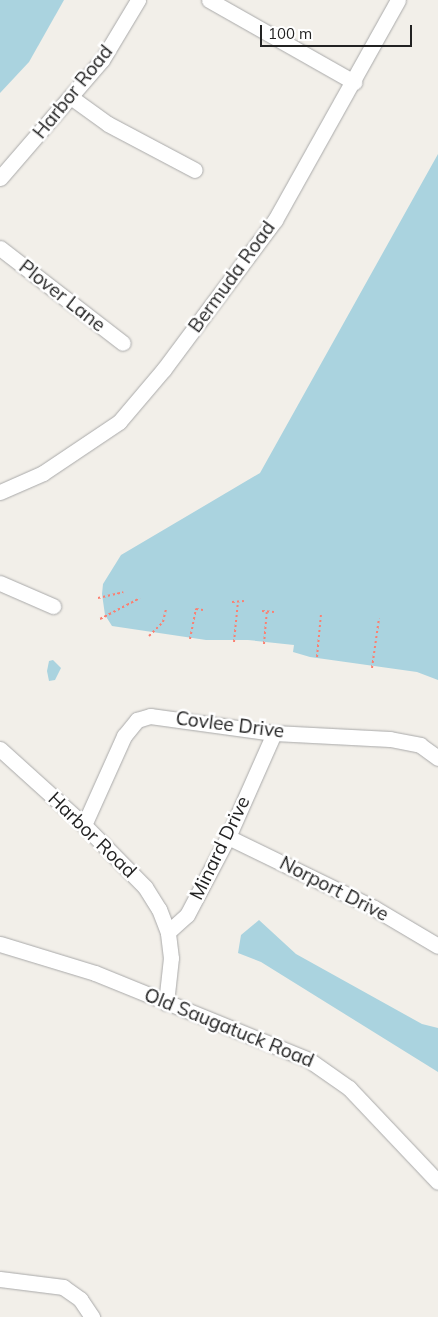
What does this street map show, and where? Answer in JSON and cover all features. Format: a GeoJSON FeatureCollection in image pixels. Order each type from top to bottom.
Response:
{"type":"FeatureCollection","features":[{"type":"Feature","properties":{"kind":"street","name":"Harbor Road"},"geometry":{"type":"LineString","coordinates":[[0,178],[72,98],[102,60],[138,0]]}},
{"type":"Feature","properties":{"kind":"street"},"geometry":{"type":"LineString","coordinates":[[209,0],[354,82]]}},
{"type":"Feature","properties":{"kind":"street","name":"Bermuda Road"},"geometry":{"type":"LineString","coordinates":[[0,492],[43,473],[119,422],[164,369],[275,220],[354,82],[398,0]]}},
{"type":"Feature","properties":{"kind":"street"},"geometry":{"type":"LineString","coordinates":[[72,98],[108,124],[195,170]]}},
{"type":"Feature","properties":{"kind":"street","name":"Plover Lane"},"geometry":{"type":"LineString","coordinates":[[0,248],[123,343]]}},
{"type":"Feature","properties":{"kind":"street"},"geometry":{"type":"LineString","coordinates":[[0,584],[53,606]]}},
{"type":"Feature","properties":{"kind":"street","name":"Covlee Drive"},"geometry":{"type":"LineString","coordinates":[[84,825],[124,736],[143,717],[158,716],[274,733],[390,738],[420,745],[438,758]]}},
{"type":"Feature","properties":{"kind":"street","name":"Minard Drive"},"geometry":{"type":"LineString","coordinates":[[168,932],[187,915],[228,837],[274,733]]}},
{"type":"Feature","properties":{"kind":"street","name":"Harbor Road"},"geometry":{"type":"LineString","coordinates":[[0,749],[84,825],[145,887],[168,932]]}},
{"type":"Feature","properties":{"kind":"street","name":"Norport Drive"},"geometry":{"type":"LineString","coordinates":[[228,837],[374,908],[438,946]]}},
{"type":"Feature","properties":{"kind":"street"},"geometry":{"type":"LineString","coordinates":[[166,1003],[171,958],[168,932]]}},
{"type":"Feature","properties":{"kind":"street","name":"Old Saugatuck Road"},"geometry":{"type":"LineString","coordinates":[[0,944],[95,973],[166,1003],[288,1050],[325,1068],[349,1088],[418,1164],[438,1182]]}},
{"type":"Feature","properties":{"kind":"street"},"geometry":{"type":"LineString","coordinates":[[0,1279],[63,1288],[80,1299],[92,1317]]}},
{"type":"Feature","properties":{"kind":"path"},"geometry":{"type":"LineString","coordinates":[[98,598],[123,592]]}},
{"type":"Feature","properties":{"kind":"path"},"geometry":{"type":"LineString","coordinates":[[100,619],[140,598]]}},
{"type":"Feature","properties":{"kind":"path"},"geometry":{"type":"LineString","coordinates":[[234,642],[238,601]]}},
{"type":"Feature","properties":{"kind":"path"},"geometry":{"type":"LineString","coordinates":[[232,602],[244,601]]}},
{"type":"Feature","properties":{"kind":"path"},"geometry":{"type":"LineString","coordinates":[[149,636],[163,622],[166,609]]}},
{"type":"Feature","properties":{"kind":"path"},"geometry":{"type":"LineString","coordinates":[[190,639],[196,609],[204,610]]}},
{"type":"Feature","properties":{"kind":"path"},"geometry":{"type":"LineString","coordinates":[[262,611],[274,612]]}},
{"type":"Feature","properties":{"kind":"path"},"geometry":{"type":"LineString","coordinates":[[264,644],[267,612]]}},
{"type":"Feature","properties":{"kind":"path"},"geometry":{"type":"LineString","coordinates":[[317,657],[321,614]]}},
{"type":"Feature","properties":{"kind":"path"},"geometry":{"type":"LineString","coordinates":[[372,668],[379,618]]}},
{"type":"Feature","properties":{"kind":"water"},"geometry":{"type":"Polygon","coordinates":[[[0,0],[64,0],[29,62],[0,93],[0,0]]]}},
{"type":"Feature","properties":{"kind":"water"},"geometry":{"type":"Polygon","coordinates":[[[438,154],[438,680],[417,672],[310,657],[293,652],[294,645],[248,640],[206,640],[112,626],[105,615],[102,594],[103,584],[121,555],[260,473],[438,154]]]}},
{"type":"Feature","properties":{"kind":"water"},"geometry":{"type":"Polygon","coordinates":[[[53,660],[61,668],[55,680],[49,681],[47,671],[49,661],[53,660]]]}},
{"type":"Feature","properties":{"kind":"water"},"geometry":{"type":"Polygon","coordinates":[[[259,920],[296,954],[422,1024],[438,1028],[438,1072],[261,962],[238,953],[241,935],[259,920]]]}}]}
